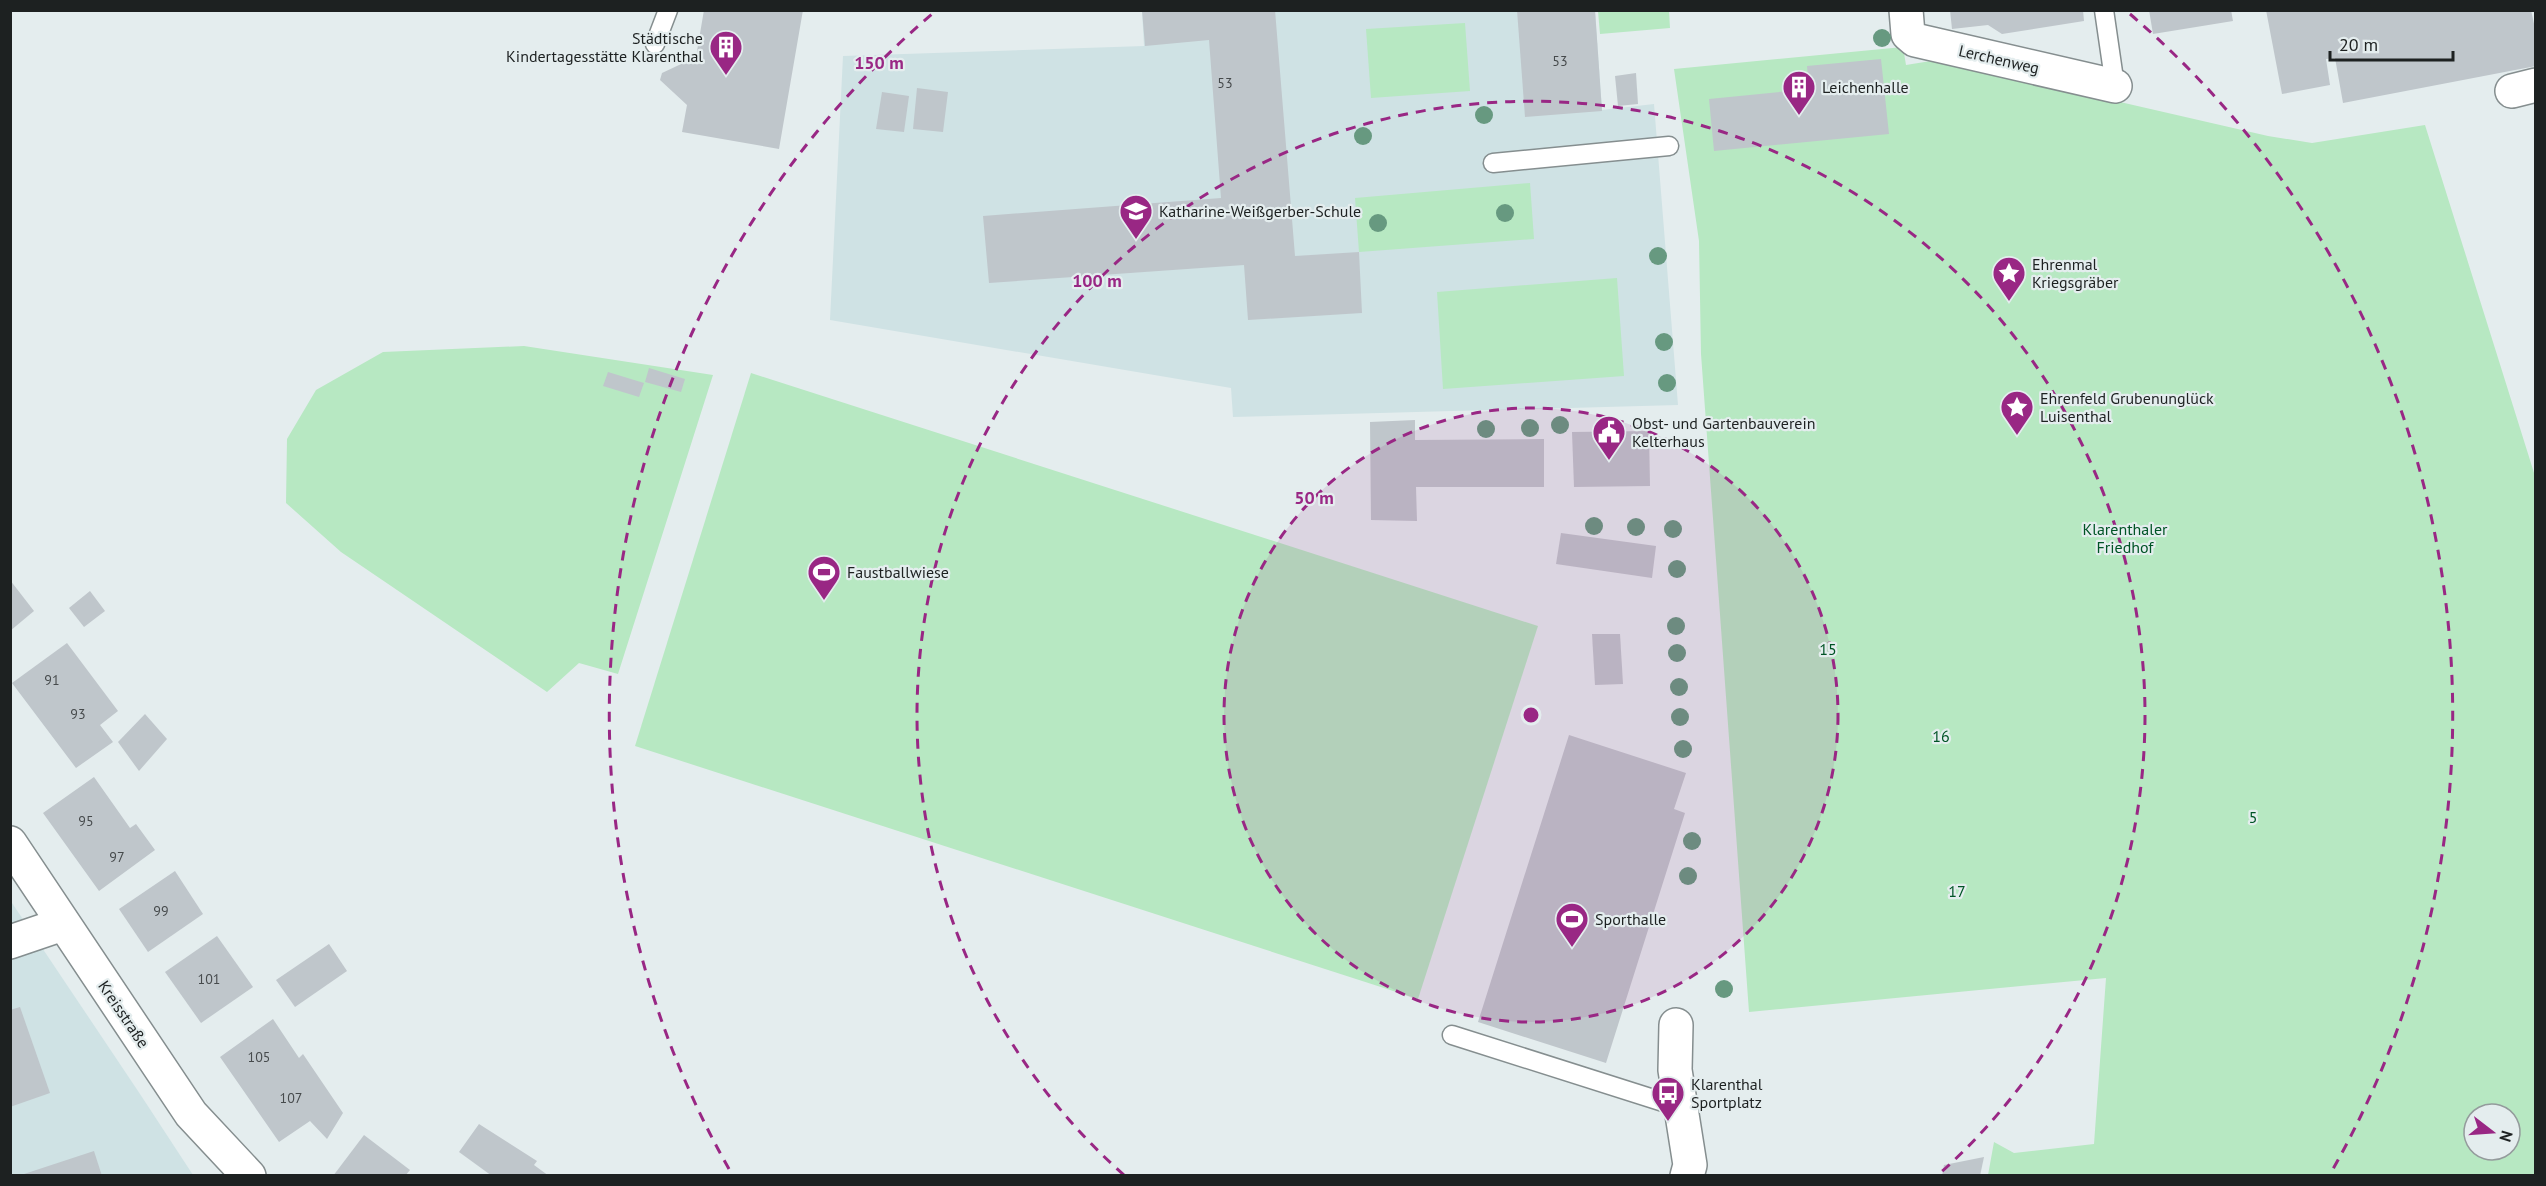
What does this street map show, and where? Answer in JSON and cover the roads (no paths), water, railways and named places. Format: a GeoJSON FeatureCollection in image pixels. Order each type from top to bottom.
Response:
{"type":"FeatureCollection","features":[{"type":"Feature","properties":{"kind":"street","name":"Lerchenweg"},"geometry":{"type":"LineString","coordinates":[[1906,10],[1908,34],[1915,40],[2115,86]]}},
{"type":"Feature","properties":{"kind":"street","name":"Kreisstraße"},"geometry":{"type":"LineString","coordinates":[[10,843],[191,1114],[249,1176]]}},
{"type":"Feature","properties":{"kind":"street"},"geometry":{"type":"LineString","coordinates":[[10,942],[63,924]]}},
{"type":"Feature","properties":{"kind":"street"},"geometry":{"type":"LineString","coordinates":[[1676,1025],[1675,1070],[1690,1165],[1687,1176]]}},
{"type":"Feature","properties":{"kind":"lane"},"geometry":{"type":"LineString","coordinates":[[655,44],[668,10]]}},
{"type":"Feature","properties":{"kind":"lane"},"geometry":{"type":"LineString","coordinates":[[2104,10],[2115,86]]}},
{"type":"Feature","properties":{"kind":"lane"},"geometry":{"type":"LineString","coordinates":[[1492,163],[1669,146]]}},
{"type":"Feature","properties":{"kind":"lane"},"geometry":{"type":"LineString","coordinates":[[1452,1035],[1682,1108]]}},
{"type":"Feature","properties":{"kind":"place","name":"Städtische Kindertagesstätte Klarenthal"},"geometry":{"type":"Point","coordinates":[726,76]}},
{"type":"Feature","properties":{"kind":"place","name":"Leichenhalle"},"geometry":{"type":"Point","coordinates":[1799,116]}},
{"type":"Feature","properties":{"kind":"place","name":"Katharine-Weißgerber-Schule"},"geometry":{"type":"Point","coordinates":[1136,240]}},
{"type":"Feature","properties":{"kind":"place","name":"Ehrenmal Kriegsgräber"},"geometry":{"type":"Point","coordinates":[2009,302]}},
{"type":"Feature","properties":{"kind":"place","name":"Ehrenfeld Grubenunglück Luisenthal"},"geometry":{"type":"Point","coordinates":[2017,436]}},
{"type":"Feature","properties":{"kind":"place","name":"Obst- und Gartenbauverein Kelterhaus"},"geometry":{"type":"Point","coordinates":[1609,461]}},
{"type":"Feature","properties":{"kind":"place","name":"Faustballwiese"},"geometry":{"type":"Point","coordinates":[824,601]}},
{"type":"Feature","properties":{"kind":"place","name":"Sporthalle"},"geometry":{"type":"Point","coordinates":[1572,948]}},
{"type":"Feature","properties":{"kind":"place","name":"Klarenthal Sportplatz"},"geometry":{"type":"Point","coordinates":[1668,1122]}},
{"type":"Feature","properties":{"kind":"park label","name":"Klarenthaler Friedhof"},"geometry":{"type":"Point","coordinates":[2125,538]}},
{"type":"Feature","properties":{"kind":"park label","name":"15"},"geometry":{"type":"Point","coordinates":[1828,649]}},
{"type":"Feature","properties":{"kind":"park label","name":"16"},"geometry":{"type":"Point","coordinates":[1941,736]}},
{"type":"Feature","properties":{"kind":"park label","name":"5"},"geometry":{"type":"Point","coordinates":[2253,817]}},
{"type":"Feature","properties":{"kind":"park label","name":"17"},"geometry":{"type":"Point","coordinates":[1957,891]}}]}
